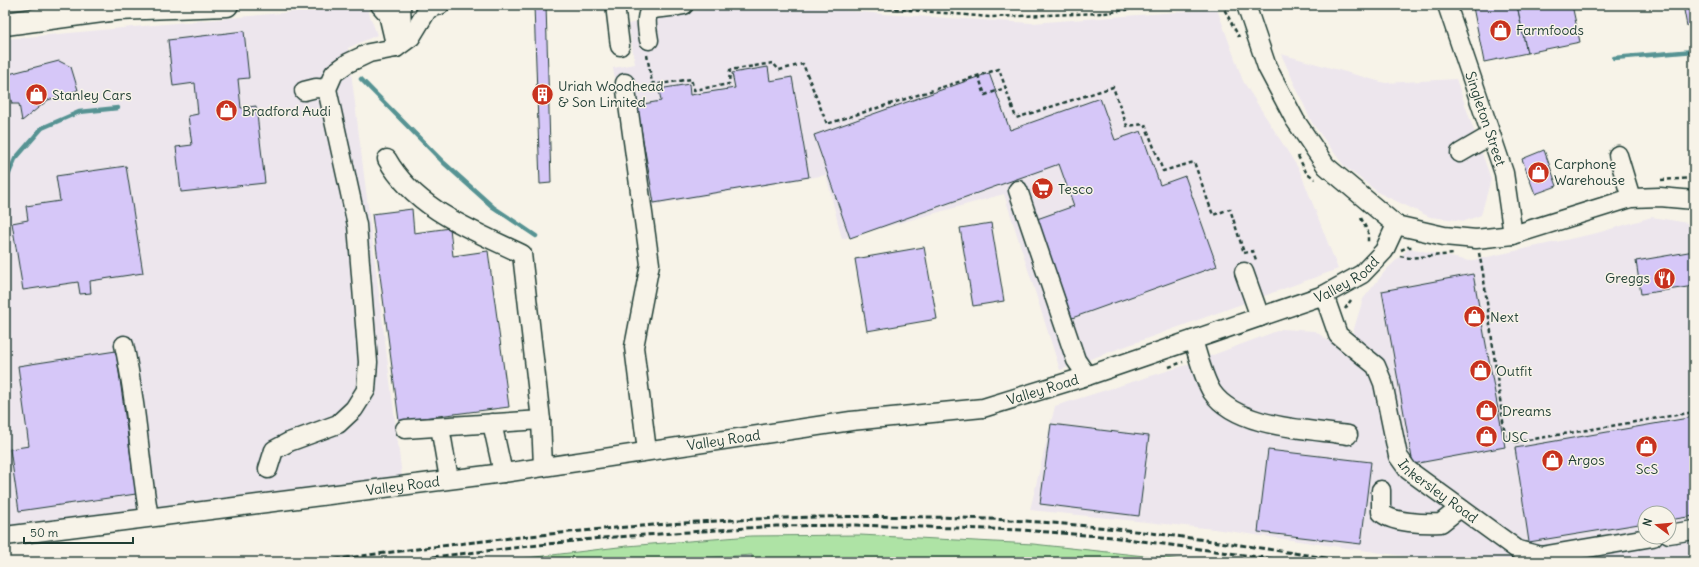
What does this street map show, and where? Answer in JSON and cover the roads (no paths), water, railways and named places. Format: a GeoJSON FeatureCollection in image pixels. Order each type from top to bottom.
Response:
{"type":"FeatureCollection","features":[{"type":"Feature","properties":{"kind":"main road"},"geometry":{"type":"LineString","coordinates":[[5,24],[123,7],[227,5]]}},
{"type":"Feature","properties":{"kind":"street"},"geometry":{"type":"LineString","coordinates":[[380,5],[388,14],[396,48]]}},
{"type":"Feature","properties":{"kind":"street"},"geometry":{"type":"LineString","coordinates":[[396,48],[402,26],[400,5]]}},
{"type":"Feature","properties":{"kind":"street"},"geometry":{"type":"LineString","coordinates":[[268,469],[274,450],[289,442],[338,424],[354,409],[366,390],[368,362],[357,225],[327,89],[334,73],[348,63],[368,53],[396,48],[411,37],[428,9],[440,5]]}},
{"type":"Feature","properties":{"kind":"street"},"geometry":{"type":"LineString","coordinates":[[615,5],[620,46]]}},
{"type":"Feature","properties":{"kind":"street"},"geometry":{"type":"LineString","coordinates":[[648,45],[646,22],[647,15],[650,10],[656,6],[673,7],[684,5]]}},
{"type":"Feature","properties":{"kind":"street"},"geometry":{"type":"LineString","coordinates":[[1246,5],[1267,67],[1295,120],[1326,166],[1396,225],[1444,236],[1476,239],[1513,235],[1631,198],[1660,197],[1694,200]]}},
{"type":"Feature","properties":{"kind":"street","name":"Singleton Street"},"geometry":{"type":"LineString","coordinates":[[1446,5],[1504,173],[1513,235]]}},
{"type":"Feature","properties":{"kind":"street"},"geometry":{"type":"LineString","coordinates":[[625,83],[650,264],[634,346],[647,451]]}},
{"type":"Feature","properties":{"kind":"street"},"geometry":{"type":"LineString","coordinates":[[304,91],[316,88],[327,89]]}},
{"type":"Feature","properties":{"kind":"street"},"geometry":{"type":"LineString","coordinates":[[1460,153],[1491,136]]}},
{"type":"Feature","properties":{"kind":"street"},"geometry":{"type":"LineString","coordinates":[[1618,155],[1631,198]]}},
{"type":"Feature","properties":{"kind":"street"},"geometry":{"type":"LineString","coordinates":[[387,159],[394,171],[412,193],[462,226],[522,254],[541,420],[543,466]]}},
{"type":"Feature","properties":{"kind":"street"},"geometry":{"type":"LineString","coordinates":[[1018,190],[1076,360],[1087,376]]}},
{"type":"Feature","properties":{"kind":"street","name":"Valley Road"},"geometry":{"type":"LineString","coordinates":[[5,536],[502,473],[851,421],[983,408],[1087,376],[1196,348],[1260,317],[1324,296],[1362,274],[1384,251],[1396,225]]}},
{"type":"Feature","properties":{"kind":"street"},"geometry":{"type":"LineString","coordinates":[[1250,267],[1260,317]]}},
{"type":"Feature","properties":{"kind":"street","name":"Inkersley Road"},"geometry":{"type":"LineString","coordinates":[[1324,296],[1338,335],[1376,366],[1382,383],[1398,456],[1408,470],[1518,550],[1541,556],[1637,540]]}},
{"type":"Feature","properties":{"kind":"street"},"geometry":{"type":"LineString","coordinates":[[124,345],[132,379],[142,474],[149,517]]}},
{"type":"Feature","properties":{"kind":"street"},"geometry":{"type":"LineString","coordinates":[[1196,348],[1211,391],[1218,399],[1236,413],[1258,422],[1348,435]]}},
{"type":"Feature","properties":{"kind":"street"},"geometry":{"type":"LineString","coordinates":[[405,429],[541,420]]}},
{"type":"Feature","properties":{"kind":"street"},"geometry":{"type":"LineString","coordinates":[[492,424],[502,473]]}},
{"type":"Feature","properties":{"kind":"street"},"geometry":{"type":"LineString","coordinates":[[440,427],[449,479]]}},
{"type":"Feature","properties":{"kind":"street"},"geometry":{"type":"LineString","coordinates":[[1381,490],[1381,512],[1385,517],[1441,523],[1460,508]]}},
{"type":"Feature","properties":{"kind":"street"},"geometry":{"type":"LineString","coordinates":[[1677,533],[1694,530]]}},
{"type":"Feature","properties":{"kind":"waterway"},"geometry":{"type":"LineString","coordinates":[[1614,58],[1694,51]]}},
{"type":"Feature","properties":{"kind":"waterway"},"geometry":{"type":"LineString","coordinates":[[361,79],[444,163],[493,207],[536,236]]}},
{"type":"Feature","properties":{"kind":"waterway"},"geometry":{"type":"LineString","coordinates":[[5,183],[15,159],[42,128],[79,112],[118,108]]}},
{"type":"Feature","properties":{"kind":"railway"},"geometry":{"type":"LineString","coordinates":[[317,562],[405,550],[581,531],[759,519],[847,517],[936,517],[1066,524],[1188,538],[1351,562]]}},
{"type":"Feature","properties":{"kind":"railway"},"geometry":{"type":"LineString","coordinates":[[388,562],[601,538],[776,526],[856,525],[1022,530],[1112,537],[1295,562]]}},
{"type":"Feature","properties":{"kind":"place","name":"Farmfoods"},"geometry":{"type":"Point","coordinates":[1500,30]}},
{"type":"Feature","properties":{"kind":"place","name":"Uriah Woodhead & Son Limited"},"geometry":{"type":"Point","coordinates":[543,94]}},
{"type":"Feature","properties":{"kind":"place","name":"Stanley Cars"},"geometry":{"type":"Point","coordinates":[36,95]}},
{"type":"Feature","properties":{"kind":"place","name":"Bradford Audi"},"geometry":{"type":"Point","coordinates":[227,111]}},
{"type":"Feature","properties":{"kind":"place","name":"Carphone Warehouse"},"geometry":{"type":"Point","coordinates":[1539,172]}},
{"type":"Feature","properties":{"kind":"place","name":"Tesco"},"geometry":{"type":"Point","coordinates":[1043,189]}},
{"type":"Feature","properties":{"kind":"place","name":"Greggs"},"geometry":{"type":"Point","coordinates":[1665,278]}},
{"type":"Feature","properties":{"kind":"place","name":"Next"},"geometry":{"type":"Point","coordinates":[1475,317]}},
{"type":"Feature","properties":{"kind":"place","name":"Outfit"},"geometry":{"type":"Point","coordinates":[1481,371]}},
{"type":"Feature","properties":{"kind":"place","name":"Dreams"},"geometry":{"type":"Point","coordinates":[1487,411]}},
{"type":"Feature","properties":{"kind":"place","name":"USC"},"geometry":{"type":"Point","coordinates":[1487,437]}},
{"type":"Feature","properties":{"kind":"place","name":"ScS"},"geometry":{"type":"Point","coordinates":[1647,447]}},
{"type":"Feature","properties":{"kind":"place","name":"Argos"},"geometry":{"type":"Point","coordinates":[1553,460]}}]}
